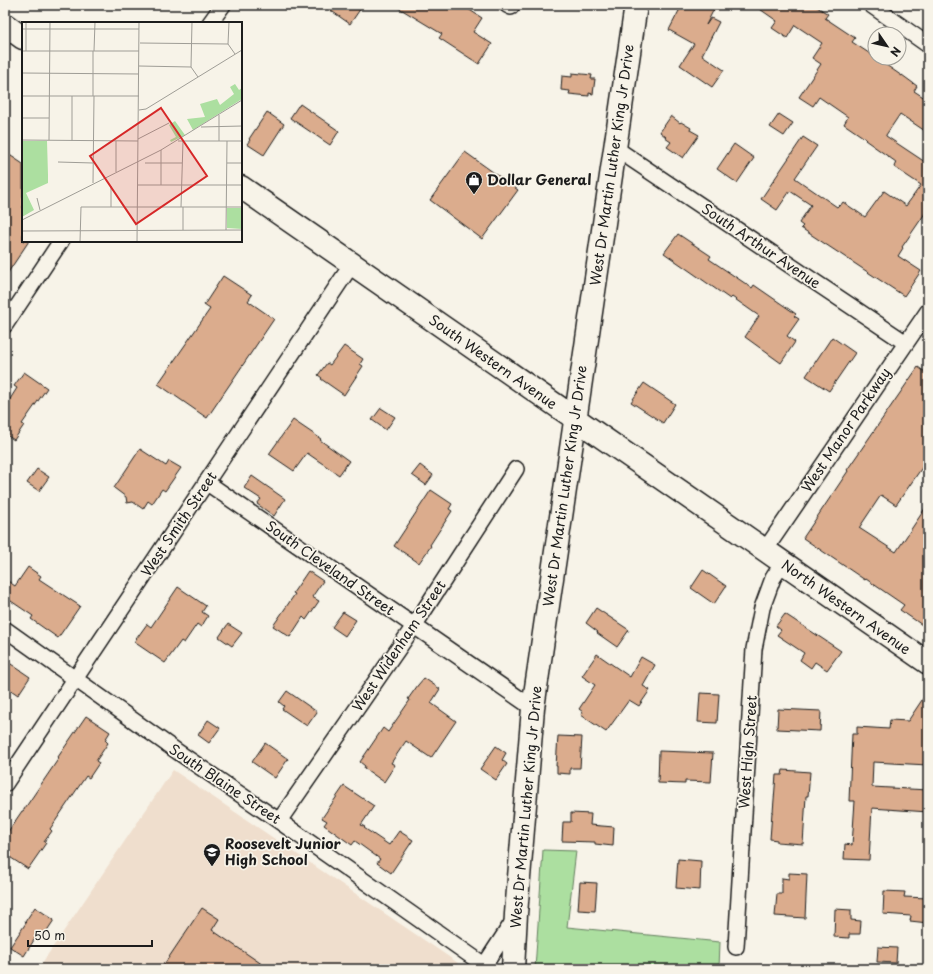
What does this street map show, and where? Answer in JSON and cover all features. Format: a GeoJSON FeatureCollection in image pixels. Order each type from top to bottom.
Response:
{"type":"FeatureCollection","features":[{"type":"Feature","properties":{"kind":"main road","name":"West Dr Martin Luther King Jr Drive"},"geometry":{"type":"LineString","coordinates":[[513,969],[533,708],[636,5]]}},
{"type":"Feature","properties":{"kind":"main road"},"geometry":{"type":"LineString","coordinates":[[5,25],[22,37]]}},
{"type":"Feature","properties":{"kind":"main road","name":"South Western Avenue"},"geometry":{"type":"LineString","coordinates":[[242,188],[764,550]]}},
{"type":"Feature","properties":{"kind":"main road","name":"North Western Avenue"},"geometry":{"type":"LineString","coordinates":[[764,550],[928,663]]}},
{"type":"Feature","properties":{"kind":"street"},"geometry":{"type":"LineString","coordinates":[[211,22],[223,5]]}},
{"type":"Feature","properties":{"kind":"street"},"geometry":{"type":"LineString","coordinates":[[871,5],[928,45]]}},
{"type":"Feature","properties":{"kind":"street","name":"South Arthur Avenue"},"geometry":{"type":"LineString","coordinates":[[615,148],[906,343]]}},
{"type":"Feature","properties":{"kind":"street"},"geometry":{"type":"LineString","coordinates":[[5,325],[60,242]]}},
{"type":"Feature","properties":{"kind":"street","name":"West Smith Street"},"geometry":{"type":"LineString","coordinates":[[5,784],[352,264]]}},
{"type":"Feature","properties":{"kind":"street","name":"West Manor Parkway"},"geometry":{"type":"LineString","coordinates":[[764,550],[928,311]]}},
{"type":"Feature","properties":{"kind":"street","name":"West Widenham Street"},"geometry":{"type":"LineString","coordinates":[[279,821],[414,626],[516,469]]}},
{"type":"Feature","properties":{"kind":"street","name":"South Cleveland Street"},"geometry":{"type":"LineString","coordinates":[[206,482],[533,708]]}},
{"type":"Feature","properties":{"kind":"street","name":"West High Street"},"geometry":{"type":"LineString","coordinates":[[736,947],[754,649],[762,608],[773,578],[783,563]]}},
{"type":"Feature","properties":{"kind":"street","name":"South Blaine Street"},"geometry":{"type":"LineString","coordinates":[[5,629],[178,752],[279,821],[483,967]]}},
{"type":"Feature","properties":{"kind":"street"},"geometry":{"type":"LineString","coordinates":[[483,967],[516,918]]}},
{"type":"Feature","properties":{"kind":"shaded area","name":"Roosevelt Junior High School"},"geometry":{"type":"Polygon","coordinates":[[[173,770],[458,963],[454,969],[38,969],[173,770]]]}},
{"type":"Feature","properties":{"kind":"green space"},"geometry":{"type":"Polygon","coordinates":[[[543,850],[576,851],[567,927],[720,942],[719,969],[535,969],[543,850]]]}},
{"type":"Feature","properties":{"kind":"building"},"geometry":{"type":"Polygon","coordinates":[[[323,5],[363,5],[350,24],[323,5]]]}},
{"type":"Feature","properties":{"kind":"building"},"geometry":{"type":"Polygon","coordinates":[[[394,5],[462,5],[482,18],[473,32],[492,44],[479,64],[439,38],[442,34],[394,5]]]}},
{"type":"Feature","properties":{"kind":"building"},"geometry":{"type":"Polygon","coordinates":[[[682,5],[716,5],[706,25],[711,18],[719,22],[702,55],[724,70],[712,87],[680,65],[694,44],[669,30],[682,5]]]}},
{"type":"Feature","properties":{"kind":"building"},"geometry":{"type":"Polygon","coordinates":[[[754,5],[814,5],[828,14],[825,18],[855,38],[852,42],[867,52],[867,66],[888,66],[917,86],[914,91],[928,100],[928,133],[900,114],[886,135],[928,164],[928,209],[902,247],[903,248],[898,256],[921,271],[904,296],[801,228],[803,226],[799,223],[811,205],[790,191],[777,210],[761,199],[803,137],[817,146],[795,178],[837,207],[843,202],[865,217],[884,191],[906,206],[921,185],[894,167],[896,162],[844,124],[848,117],[819,97],[813,106],[799,97],[821,64],[812,58],[822,43],[795,25],[787,38],[772,28],[777,21],[754,5]]]}},
{"type":"Feature","properties":{"kind":"building"},"geometry":{"type":"Polygon","coordinates":[[[572,73],[592,75],[591,79],[595,79],[593,94],[589,93],[589,96],[569,94],[570,91],[561,90],[562,76],[572,77],[572,73]]]}},
{"type":"Feature","properties":{"kind":"building"},"geometry":{"type":"Polygon","coordinates":[[[300,104],[339,131],[330,145],[290,118],[300,104]]]}},
{"type":"Feature","properties":{"kind":"building"},"geometry":{"type":"Polygon","coordinates":[[[267,112],[284,124],[264,155],[247,144],[267,112]]]}},
{"type":"Feature","properties":{"kind":"building"},"geometry":{"type":"Polygon","coordinates":[[[779,114],[793,123],[784,136],[770,127],[779,114]]]}},
{"type":"Feature","properties":{"kind":"building"},"geometry":{"type":"Polygon","coordinates":[[[671,116],[680,123],[681,122],[691,128],[690,130],[699,135],[683,158],[667,147],[671,142],[660,132],[671,116]]]}},
{"type":"Feature","properties":{"kind":"building"},"geometry":{"type":"Polygon","coordinates":[[[734,144],[754,158],[737,183],[717,169],[734,144]]]}},
{"type":"Feature","properties":{"kind":"building"},"geometry":{"type":"Polygon","coordinates":[[[5,152],[22,163],[22,242],[28,242],[5,277],[5,152]]]}},
{"type":"Feature","properties":{"kind":"building","name":"Dollar General"},"geometry":{"type":"Polygon","coordinates":[[[465,152],[518,190],[482,239],[430,200],[465,152]]]}},
{"type":"Feature","properties":{"kind":"building"},"geometry":{"type":"Polygon","coordinates":[[[678,234],[711,256],[709,259],[752,288],[754,285],[796,314],[794,316],[799,319],[787,336],[795,342],[781,363],[745,337],[759,316],[732,297],[730,299],[664,253],[678,234]]]}},
{"type":"Feature","properties":{"kind":"building"},"geometry":{"type":"Polygon","coordinates":[[[223,276],[252,295],[248,301],[274,319],[207,418],[158,384],[210,309],[204,305],[223,276]]]}},
{"type":"Feature","properties":{"kind":"building"},"geometry":{"type":"Polygon","coordinates":[[[832,337],[855,353],[829,391],[806,376],[832,337]]]}},
{"type":"Feature","properties":{"kind":"building"},"geometry":{"type":"Polygon","coordinates":[[[344,346],[363,359],[360,364],[363,366],[344,395],[321,379],[322,378],[318,375],[327,363],[330,365],[344,346]]]}},
{"type":"Feature","properties":{"kind":"building"},"geometry":{"type":"Polygon","coordinates":[[[918,367],[928,374],[928,459],[896,505],[881,495],[859,528],[896,552],[928,504],[928,629],[900,610],[904,605],[803,538],[848,471],[847,470],[918,367]]]}},
{"type":"Feature","properties":{"kind":"building"},"geometry":{"type":"Polygon","coordinates":[[[24,372],[47,388],[22,424],[24,425],[14,440],[5,434],[5,407],[17,388],[14,386],[24,372]]]}},
{"type":"Feature","properties":{"kind":"building"},"geometry":{"type":"Polygon","coordinates":[[[644,383],[675,404],[663,423],[631,402],[644,383]]]}},
{"type":"Feature","properties":{"kind":"building"},"geometry":{"type":"Polygon","coordinates":[[[381,408],[395,417],[386,430],[372,420],[381,408]]]}},
{"type":"Feature","properties":{"kind":"building"},"geometry":{"type":"Polygon","coordinates":[[[293,420],[321,439],[320,440],[349,461],[339,475],[307,453],[294,471],[269,454],[293,420]]]}},
{"type":"Feature","properties":{"kind":"building"},"geometry":{"type":"Polygon","coordinates":[[[140,449],[166,466],[169,461],[181,468],[165,491],[162,489],[152,504],[148,501],[143,509],[133,502],[127,503],[126,497],[114,488],[140,449]]]}},
{"type":"Feature","properties":{"kind":"building"},"geometry":{"type":"Polygon","coordinates":[[[420,465],[433,475],[426,485],[412,475],[420,465]]]}},
{"type":"Feature","properties":{"kind":"building"},"geometry":{"type":"Polygon","coordinates":[[[37,469],[49,477],[39,491],[27,483],[37,469]]]}},
{"type":"Feature","properties":{"kind":"building"},"geometry":{"type":"Polygon","coordinates":[[[252,476],[285,499],[274,516],[257,504],[261,499],[244,488],[252,476]]]}},
{"type":"Feature","properties":{"kind":"building"},"geometry":{"type":"Polygon","coordinates":[[[431,490],[452,504],[449,509],[452,511],[419,563],[394,546],[431,490]]]}},
{"type":"Feature","properties":{"kind":"building"},"geometry":{"type":"Polygon","coordinates":[[[28,567],[41,576],[39,579],[80,606],[58,638],[31,619],[33,616],[5,597],[5,579],[15,586],[28,567]]]}},
{"type":"Feature","properties":{"kind":"building"},"geometry":{"type":"Polygon","coordinates":[[[703,570],[726,586],[714,604],[691,588],[703,570]]]}},
{"type":"Feature","properties":{"kind":"building"},"geometry":{"type":"Polygon","coordinates":[[[308,571],[323,581],[312,597],[319,601],[306,620],[303,617],[290,637],[273,626],[295,594],[293,593],[308,571]]]}},
{"type":"Feature","properties":{"kind":"building"},"geometry":{"type":"Polygon","coordinates":[[[178,587],[206,606],[202,612],[208,616],[201,627],[197,624],[184,643],[181,641],[165,663],[134,642],[147,624],[151,627],[178,587]]]}},
{"type":"Feature","properties":{"kind":"building"},"geometry":{"type":"Polygon","coordinates":[[[596,608],[629,630],[617,647],[586,623],[596,608]]]}},
{"type":"Feature","properties":{"kind":"building"},"geometry":{"type":"Polygon","coordinates":[[[343,612],[356,620],[345,636],[332,627],[343,612]]]}},
{"type":"Feature","properties":{"kind":"building"},"geometry":{"type":"Polygon","coordinates":[[[785,614],[841,651],[827,670],[815,662],[811,668],[800,660],[804,653],[777,635],[781,630],[776,626],[785,614]]]}},
{"type":"Feature","properties":{"kind":"building"},"geometry":{"type":"Polygon","coordinates":[[[228,624],[242,633],[232,646],[219,637],[228,624]]]}},
{"type":"Feature","properties":{"kind":"building"},"geometry":{"type":"Polygon","coordinates":[[[597,654],[630,677],[641,657],[655,665],[643,686],[650,690],[639,706],[629,700],[606,732],[581,715],[583,712],[579,709],[595,685],[582,676],[597,654]]]}},
{"type":"Feature","properties":{"kind":"building"},"geometry":{"type":"Polygon","coordinates":[[[5,660],[30,677],[18,695],[5,686],[5,660]]]}},
{"type":"Feature","properties":{"kind":"building"},"geometry":{"type":"Polygon","coordinates":[[[424,678],[440,689],[431,703],[456,721],[431,758],[406,741],[391,763],[395,765],[384,782],[364,768],[365,766],[360,762],[383,728],[388,732],[410,700],[408,699],[424,678]]]}},
{"type":"Feature","properties":{"kind":"building"},"geometry":{"type":"Polygon","coordinates":[[[287,691],[317,712],[307,726],[282,709],[284,706],[279,702],[287,691]]]}},
{"type":"Feature","properties":{"kind":"building"},"geometry":{"type":"Polygon","coordinates":[[[928,691],[928,765],[873,762],[872,787],[928,790],[928,812],[872,808],[869,860],[844,859],[845,844],[852,845],[855,801],[849,801],[852,734],[857,734],[857,727],[889,729],[890,720],[908,721],[928,691]]]}},
{"type":"Feature","properties":{"kind":"building"},"geometry":{"type":"Polygon","coordinates":[[[700,693],[719,694],[717,723],[698,722],[700,693]]]}},
{"type":"Feature","properties":{"kind":"building"},"geometry":{"type":"Polygon","coordinates":[[[778,709],[821,711],[820,731],[777,729],[778,709]]]}},
{"type":"Feature","properties":{"kind":"building"},"geometry":{"type":"Polygon","coordinates":[[[86,716],[110,732],[105,740],[108,743],[96,761],[99,763],[89,778],[86,776],[50,829],[52,831],[44,842],[46,843],[28,869],[5,854],[5,836],[86,716]]]}},
{"type":"Feature","properties":{"kind":"building"},"geometry":{"type":"Polygon","coordinates":[[[208,720],[220,728],[209,743],[198,735],[208,720]]]}},
{"type":"Feature","properties":{"kind":"building"},"geometry":{"type":"Polygon","coordinates":[[[558,736],[582,737],[580,768],[570,768],[570,774],[557,773],[558,736]]]}},
{"type":"Feature","properties":{"kind":"building"},"geometry":{"type":"Polygon","coordinates":[[[265,743],[288,759],[275,778],[252,762],[265,743]]]}},
{"type":"Feature","properties":{"kind":"building"},"geometry":{"type":"Polygon","coordinates":[[[496,746],[506,753],[502,760],[507,764],[496,780],[480,769],[496,746]]]}},
{"type":"Feature","properties":{"kind":"building"},"geometry":{"type":"Polygon","coordinates":[[[659,751],[713,753],[711,782],[685,781],[685,784],[658,783],[659,751]]]}},
{"type":"Feature","properties":{"kind":"building"},"geometry":{"type":"Polygon","coordinates":[[[783,770],[810,772],[808,796],[806,796],[803,844],[777,842],[777,840],[770,839],[776,775],[782,775],[783,770]]]}},
{"type":"Feature","properties":{"kind":"building"},"geometry":{"type":"Polygon","coordinates":[[[344,786],[374,806],[361,825],[365,827],[364,828],[389,845],[399,831],[413,840],[391,873],[377,863],[380,859],[355,841],[352,845],[324,825],[327,821],[322,818],[344,786]]]}},
{"type":"Feature","properties":{"kind":"building"},"geometry":{"type":"Polygon","coordinates":[[[571,813],[591,814],[590,825],[614,827],[613,846],[595,844],[595,842],[562,841],[563,822],[571,822],[571,813]]]}},
{"type":"Feature","properties":{"kind":"building"},"geometry":{"type":"Polygon","coordinates":[[[678,859],[701,861],[700,890],[676,888],[678,859]]]}},
{"type":"Feature","properties":{"kind":"building"},"geometry":{"type":"Polygon","coordinates":[[[789,873],[807,874],[805,918],[775,916],[777,894],[782,894],[782,878],[789,879],[789,873]]]}},
{"type":"Feature","properties":{"kind":"building"},"geometry":{"type":"Polygon","coordinates":[[[580,882],[597,883],[595,911],[578,910],[580,882]]]}},
{"type":"Feature","properties":{"kind":"building"},"geometry":{"type":"Polygon","coordinates":[[[884,891],[905,892],[904,897],[928,898],[928,923],[910,921],[911,916],[883,914],[884,891]]]}},
{"type":"Feature","properties":{"kind":"building"},"geometry":{"type":"Polygon","coordinates":[[[35,907],[54,920],[44,935],[39,932],[24,956],[10,947],[35,907]]]}},
{"type":"Feature","properties":{"kind":"building"},"geometry":{"type":"Polygon","coordinates":[[[202,908],[219,919],[212,930],[269,969],[161,969],[202,908]]]}},
{"type":"Feature","properties":{"kind":"building"},"geometry":{"type":"Polygon","coordinates":[[[835,909],[851,910],[851,920],[861,921],[860,934],[849,934],[849,938],[834,937],[835,909]]]}},
{"type":"Feature","properties":{"kind":"building"},"geometry":{"type":"Polygon","coordinates":[[[878,947],[897,948],[896,963],[877,962],[878,947]]]}},
{"type":"Feature","properties":{"kind":"place","name":"Dollar General"},"geometry":{"type":"Point","coordinates":[474,195]}},
{"type":"Feature","properties":{"kind":"place","name":"Roosevelt Junior High School"},"geometry":{"type":"Point","coordinates":[212,867]}}]}
